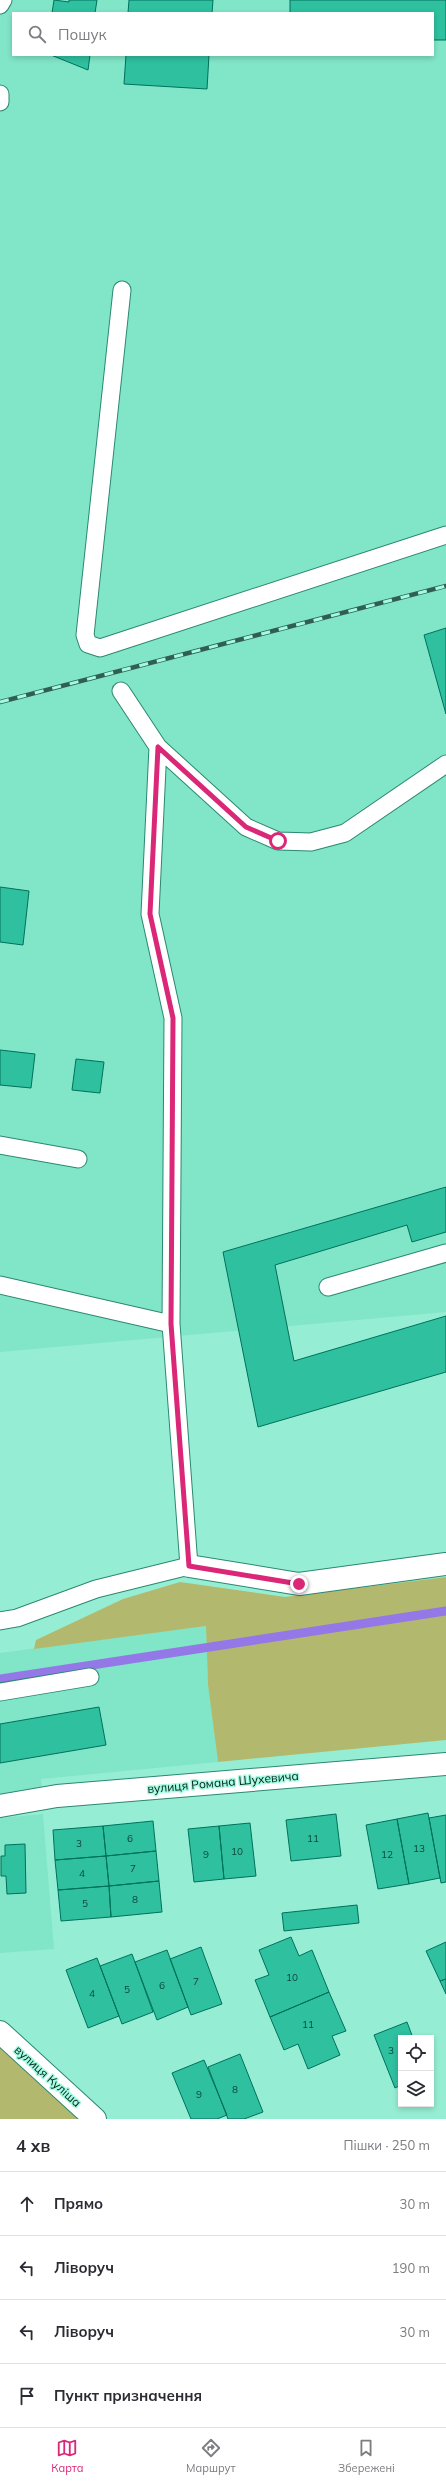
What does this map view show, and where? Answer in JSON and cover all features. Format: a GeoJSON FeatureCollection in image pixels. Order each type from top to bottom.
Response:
{"type":"FeatureCollection","features":[{"type":"Feature","properties":{"kind":"street"},"geometry":{"type":"LineString","coordinates":[[189,1566],[299,1584],[446,1564]]}},
{"type":"Feature","properties":{"kind":"street","name":"вулиця Романа Шухевича"},"geometry":{"type":"LineString","coordinates":[[0,1806],[57,1796],[446,1764]]}},
{"type":"Feature","properties":{"kind":"street","name":"вулиця Куліша"},"geometry":{"type":"LineString","coordinates":[[0,2032],[95,2119]]}},
{"type":"Feature","properties":{"kind":"lane"},"geometry":{"type":"LineString","coordinates":[[0,5],[3,0]]}},
{"type":"Feature","properties":{"kind":"lane"},"geometry":{"type":"LineString","coordinates":[[0,94],[0,102]]}},
{"type":"Feature","properties":{"kind":"lane"},"geometry":{"type":"LineString","coordinates":[[122,290],[85,635],[88,644],[100,648],[446,535]]}},
{"type":"Feature","properties":{"kind":"lane"},"geometry":{"type":"LineString","coordinates":[[121,691],[158,747],[246,827],[278,841],[311,842],[345,833],[446,764]]}},
{"type":"Feature","properties":{"kind":"lane"},"geometry":{"type":"LineString","coordinates":[[0,1621],[17,1618],[96,1589],[189,1566],[171,1324],[173,1018],[150,914],[158,747]]}},
{"type":"Feature","properties":{"kind":"lane"},"geometry":{"type":"LineString","coordinates":[[0,1145],[78,1159]]}},
{"type":"Feature","properties":{"kind":"lane"},"geometry":{"type":"LineString","coordinates":[[328,1287],[446,1253]]}},
{"type":"Feature","properties":{"kind":"lane"},"geometry":{"type":"LineString","coordinates":[[0,1284],[171,1324]]}},
{"type":"Feature","properties":{"kind":"lane"},"geometry":{"type":"LineString","coordinates":[[0,1692],[90,1677]]}},
{"type":"Feature","properties":{"kind":"shaded area"},"geometry":{"type":"Polygon","coordinates":[[[0,0],[446,0],[446,1312],[0,1352],[0,0]]]}},
{"type":"Feature","properties":{"kind":"shaded area"},"geometry":{"type":"Polygon","coordinates":[[[446,1577],[446,1740],[218,1762],[208,1685],[206,1626],[34,1649],[36,1640],[123,1599],[180,1582],[285,1597],[446,1577]]]}},
{"type":"Feature","properties":{"kind":"shaded area"},"geometry":{"type":"Polygon","coordinates":[[[206,1626],[208,1685],[218,1762],[41,1779],[42,1790],[0,1797],[0,1653],[206,1626]]]}},
{"type":"Feature","properties":{"kind":"shaded area"},"geometry":{"type":"Polygon","coordinates":[[[43,1814],[54,1949],[0,1953],[0,1818],[43,1814]]]}},
{"type":"Feature","properties":{"kind":"shaded area"},"geometry":{"type":"Polygon","coordinates":[[[0,2047],[79,2119],[0,2119],[0,2047]]]}},
{"type":"Feature","properties":{"kind":"building"},"geometry":{"type":"Polygon","coordinates":[[[54,0],[69,2],[69,0],[97,0],[95,12],[52,12],[54,0]]]}},
{"type":"Feature","properties":{"kind":"building"},"geometry":{"type":"Polygon","coordinates":[[[129,0],[213,0],[212,12],[128,12],[129,0]]]}},
{"type":"Feature","properties":{"kind":"building"},"geometry":{"type":"Polygon","coordinates":[[[290,0],[446,0],[446,40],[434,40],[434,12],[290,12],[290,0]]]}},
{"type":"Feature","properties":{"kind":"building"},"geometry":{"type":"Polygon","coordinates":[[[53,56],[90,56],[88,70],[53,56]]]}},
{"type":"Feature","properties":{"kind":"building"},"geometry":{"type":"Polygon","coordinates":[[[126,56],[209,56],[207,89],[124,84],[126,56]]]}},
{"type":"Feature","properties":{"kind":"building"},"geometry":{"type":"Polygon","coordinates":[[[446,628],[446,714],[424,635],[446,628]]]}},
{"type":"Feature","properties":{"kind":"building"},"geometry":{"type":"Polygon","coordinates":[[[0,887],[29,891],[23,945],[0,942],[0,887]]]}},
{"type":"Feature","properties":{"kind":"building"},"geometry":{"type":"Polygon","coordinates":[[[0,1050],[35,1054],[31,1088],[0,1085],[0,1050]]]}},
{"type":"Feature","properties":{"kind":"building"},"geometry":{"type":"Polygon","coordinates":[[[76,1059],[104,1062],[100,1093],[72,1090],[76,1059]]]}},
{"type":"Feature","properties":{"kind":"building"},"geometry":{"type":"Polygon","coordinates":[[[446,1187],[446,1232],[412,1242],[407,1225],[275,1265],[294,1361],[446,1316],[446,1372],[258,1427],[223,1252],[446,1187]]]}},
{"type":"Feature","properties":{"kind":"building"},"geometry":{"type":"Polygon","coordinates":[[[99,1707],[106,1745],[0,1763],[0,1724],[99,1707]]]}},
{"type":"Feature","properties":{"kind":"building"},"geometry":{"type":"Polygon","coordinates":[[[428,1813],[440,1878],[409,1884],[397,1819],[428,1813]]]}},
{"type":"Feature","properties":{"kind":"building"},"geometry":{"type":"Polygon","coordinates":[[[336,1814],[341,1856],[291,1861],[286,1820],[336,1814]]]}},
{"type":"Feature","properties":{"kind":"building"},"geometry":{"type":"Polygon","coordinates":[[[446,1815],[446,1882],[441,1883],[429,1818],[446,1815]]]}},
{"type":"Feature","properties":{"kind":"building"},"geometry":{"type":"Polygon","coordinates":[[[397,1819],[409,1884],[378,1889],[366,1825],[397,1819]]]}},
{"type":"Feature","properties":{"kind":"building"},"geometry":{"type":"Polygon","coordinates":[[[153,1821],[156,1851],[106,1856],[103,1826],[153,1821]]]}},
{"type":"Feature","properties":{"kind":"building"},"geometry":{"type":"Polygon","coordinates":[[[250,1823],[256,1876],[224,1879],[219,1826],[250,1823]]]}},
{"type":"Feature","properties":{"kind":"building"},"geometry":{"type":"Polygon","coordinates":[[[103,1826],[106,1856],[55,1860],[53,1830],[103,1826]]]}},
{"type":"Feature","properties":{"kind":"building"},"geometry":{"type":"Polygon","coordinates":[[[219,1826],[224,1879],[194,1882],[188,1829],[219,1826]]]}},
{"type":"Feature","properties":{"kind":"building"},"geometry":{"type":"Polygon","coordinates":[[[25,1844],[26,1893],[7,1894],[6,1876],[1,1876],[1,1856],[5,1856],[5,1845],[25,1844]]]}},
{"type":"Feature","properties":{"kind":"building"},"geometry":{"type":"Polygon","coordinates":[[[156,1851],[159,1881],[109,1886],[106,1856],[156,1851]]]}},
{"type":"Feature","properties":{"kind":"building"},"geometry":{"type":"Polygon","coordinates":[[[106,1856],[109,1886],[58,1890],[55,1860],[106,1856]]]}},
{"type":"Feature","properties":{"kind":"building"},"geometry":{"type":"Polygon","coordinates":[[[159,1881],[162,1912],[111,1917],[109,1886],[159,1881]]]}},
{"type":"Feature","properties":{"kind":"building"},"geometry":{"type":"Polygon","coordinates":[[[109,1886],[111,1917],[61,1921],[58,1890],[109,1886]]]}},
{"type":"Feature","properties":{"kind":"building"},"geometry":{"type":"Polygon","coordinates":[[[357,1905],[359,1923],[284,1931],[282,1913],[357,1905]]]}},
{"type":"Feature","properties":{"kind":"building"},"geometry":{"type":"Polygon","coordinates":[[[291,1937],[299,1956],[312,1950],[329,1992],[270,2017],[255,1980],[269,1975],[259,1950],[291,1937]]]}},
{"type":"Feature","properties":{"kind":"building"},"geometry":{"type":"Polygon","coordinates":[[[446,1942],[446,1979],[440,1981],[426,1951],[446,1942]]]}},
{"type":"Feature","properties":{"kind":"building"},"geometry":{"type":"Polygon","coordinates":[[[201,1947],[222,2004],[191,2015],[170,1959],[201,1947]]]}},
{"type":"Feature","properties":{"kind":"building"},"geometry":{"type":"Polygon","coordinates":[[[167,1950],[188,2007],[157,2020],[135,1962],[167,1950]]]}},
{"type":"Feature","properties":{"kind":"building"},"geometry":{"type":"Polygon","coordinates":[[[132,1954],[153,2012],[122,2024],[100,1966],[132,1954]]]}},
{"type":"Feature","properties":{"kind":"building"},"geometry":{"type":"Polygon","coordinates":[[[97,1958],[119,2016],[88,2028],[66,1970],[97,1958]]]}},
{"type":"Feature","properties":{"kind":"building"},"geometry":{"type":"Polygon","coordinates":[[[446,1979],[446,1994],[440,1981],[446,1979]]]}},
{"type":"Feature","properties":{"kind":"building"},"geometry":{"type":"Polygon","coordinates":[[[329,1992],[346,2031],[332,2036],[340,2055],[308,2069],[298,2044],[284,2050],[270,2017],[329,1992]]]}},
{"type":"Feature","properties":{"kind":"building"},"geometry":{"type":"Polygon","coordinates":[[[407,2022],[412,2035],[398,2035],[398,2086],[395,2088],[374,2035],[407,2022]]]}},
{"type":"Feature","properties":{"kind":"building"},"geometry":{"type":"Polygon","coordinates":[[[240,2054],[263,2112],[244,2119],[228,2119],[208,2067],[240,2054]]]}},
{"type":"Feature","properties":{"kind":"building"},"geometry":{"type":"Polygon","coordinates":[[[204,2060],[227,2115],[217,2119],[191,2119],[172,2073],[204,2060]]]}},
{"type":"Feature","properties":{"kind":"waterway"},"geometry":{"type":"LineString","coordinates":[[0,1679],[446,1611]]}},
{"type":"Feature","properties":{"kind":"railway"},"geometry":{"type":"LineString","coordinates":[[0,702],[446,586]]}},
{"type":"Feature","properties":{"kind":"route"},"geometry":{"type":"LineString","coordinates":[[278,841],[246,827],[158,747],[150,914],[173,1018],[171,1324],[189,1566],[299,1584]]}}]}
